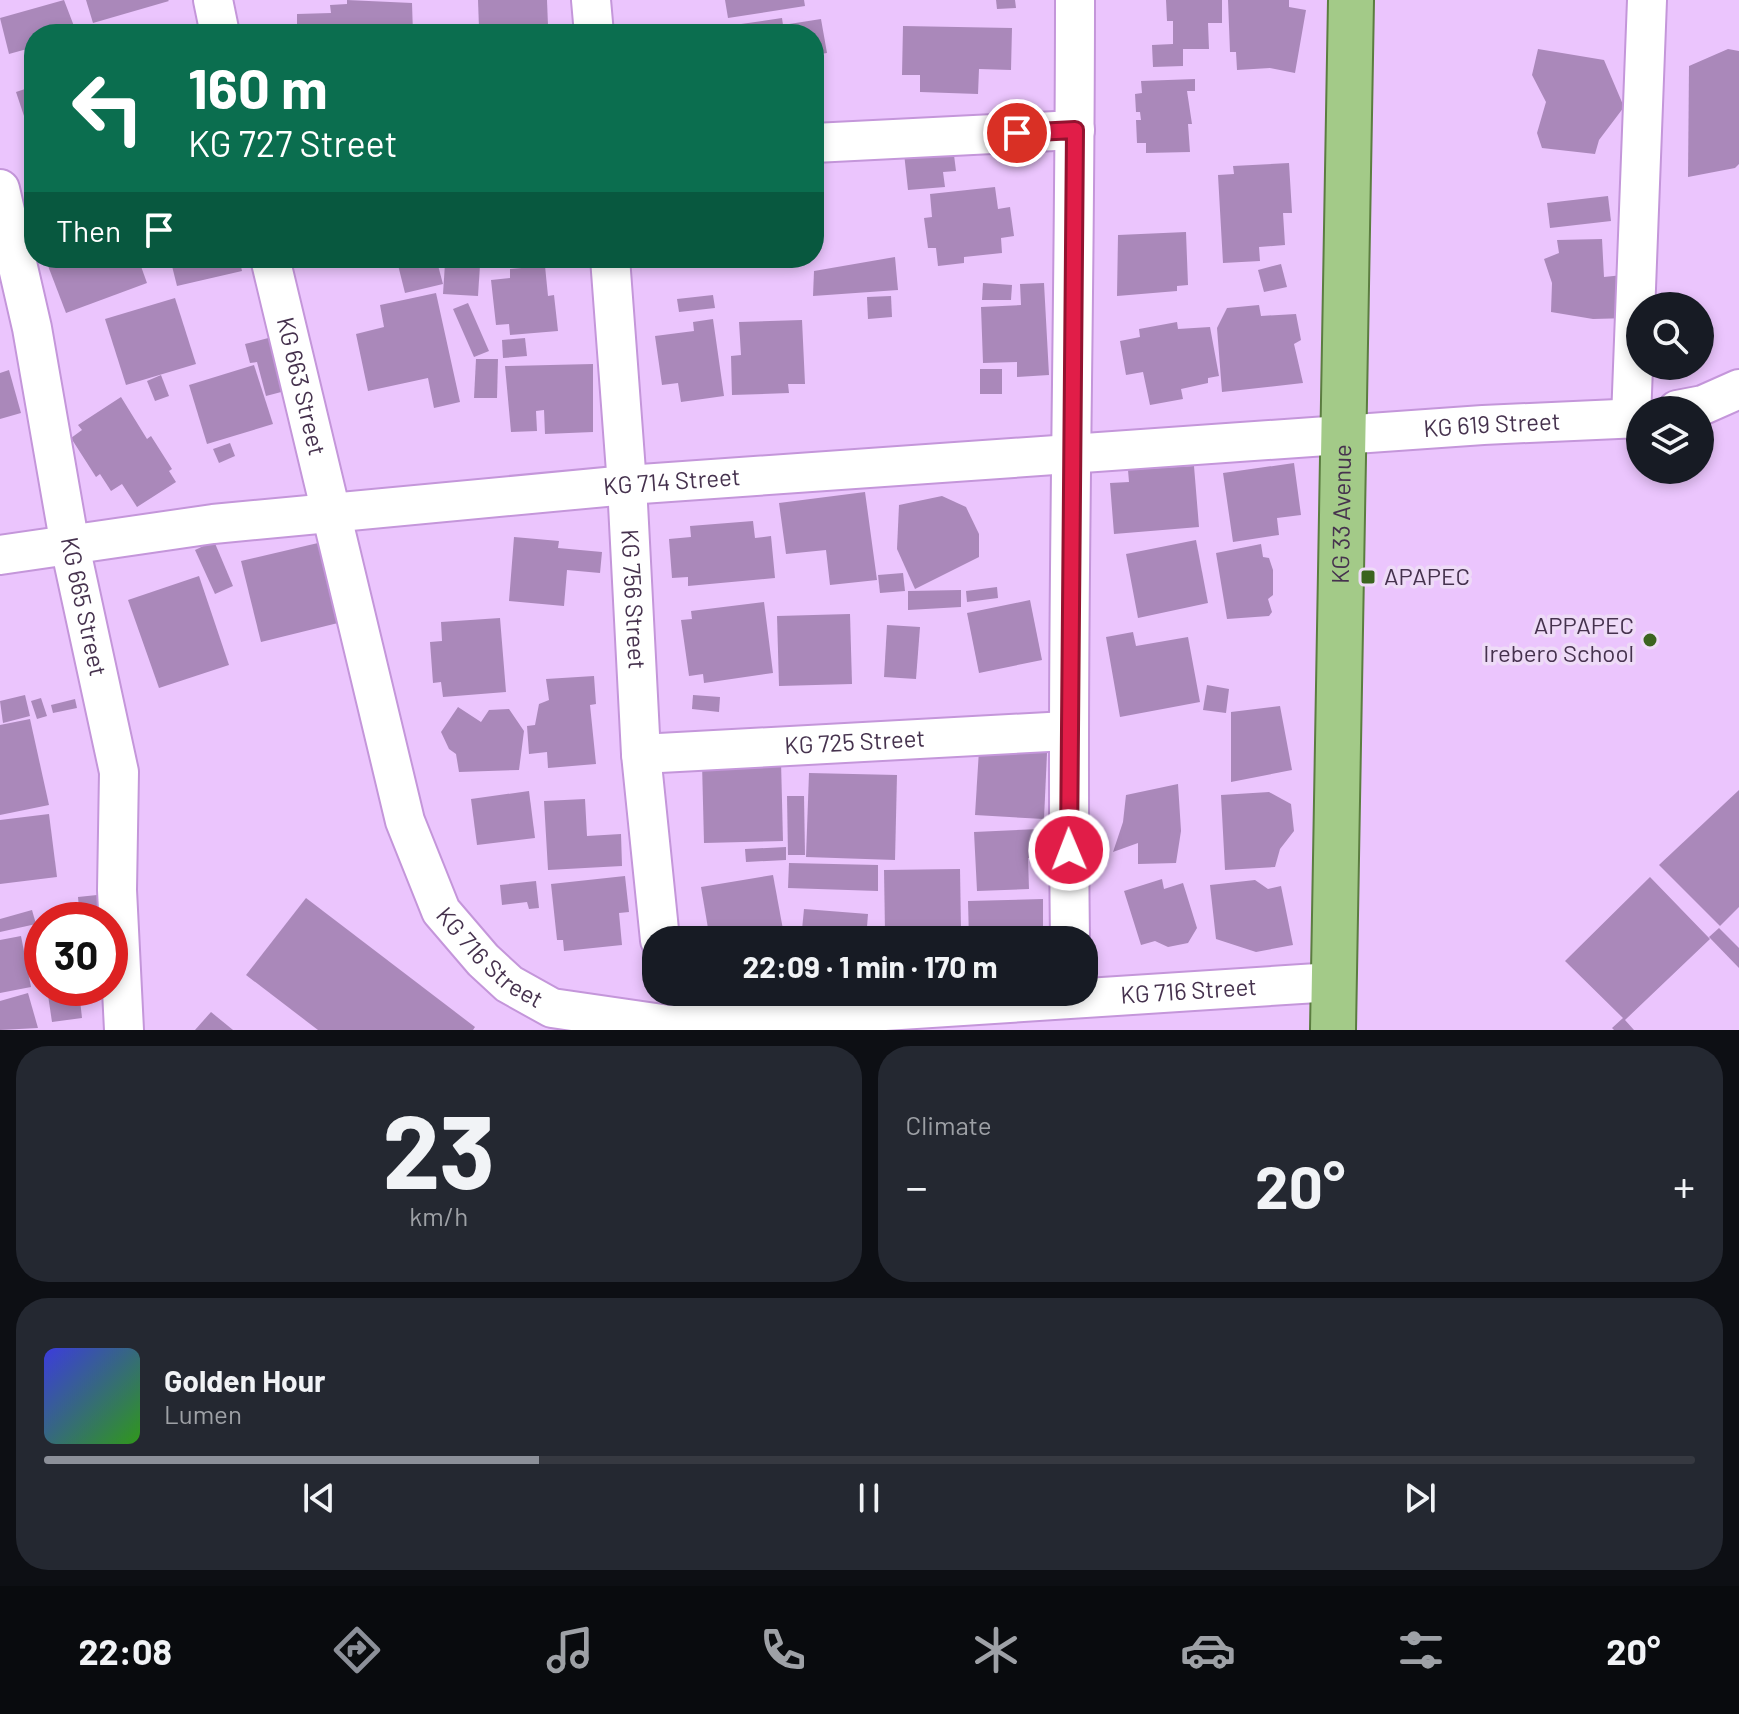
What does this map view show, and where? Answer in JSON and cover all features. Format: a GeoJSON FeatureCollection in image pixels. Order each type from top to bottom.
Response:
{"type":"FeatureCollection","features":[{"type":"Feature","properties":{"kind":"main road","name":"KG 33 Avenue"},"geometry":{"type":"LineString","coordinates":[[1333,1030],[1351,0]]}},
{"type":"Feature","properties":{"kind":"street"},"geometry":{"type":"LineString","coordinates":[[213,0],[218,24]]}},
{"type":"Feature","properties":{"kind":"street"},"geometry":{"type":"LineString","coordinates":[[591,0],[593,24]]}},
{"type":"Feature","properties":{"kind":"street"},"geometry":{"type":"LineString","coordinates":[[1070,926],[1067,731],[1073,454],[1075,0]]}},
{"type":"Feature","properties":{"kind":"street"},"geometry":{"type":"LineString","coordinates":[[1637,396],[1647,0]]}},
{"type":"Feature","properties":{"kind":"street"},"geometry":{"type":"LineString","coordinates":[[824,143],[1075,130]]}},
{"type":"Feature","properties":{"kind":"street","name":"KG 665 Street"},"geometry":{"type":"LineString","coordinates":[[0,189],[32,328],[70,546],[119,772],[117,890],[124,1030]]}},
{"type":"Feature","properties":{"kind":"street","name":"KG 663 Street"},"geometry":{"type":"LineString","coordinates":[[272,268],[330,513]]}},
{"type":"Feature","properties":{"kind":"street","name":"KG 756 Street"},"geometry":{"type":"LineString","coordinates":[[611,268],[627,485],[641,754],[659,926]]}},
{"type":"Feature","properties":{"kind":"street"},"geometry":{"type":"LineString","coordinates":[[1714,400],[1739,389]]}},
{"type":"Feature","properties":{"kind":"street","name":"KG 619 Street"},"geometry":{"type":"LineString","coordinates":[[1345,436],[1626,418]]}},
{"type":"Feature","properties":{"kind":"street","name":"KG 714 Street"},"geometry":{"type":"LineString","coordinates":[[0,555],[213,524],[627,485],[1345,436]]}},
{"type":"Feature","properties":{"kind":"street","name":"KG 716 Street"},"geometry":{"type":"LineString","coordinates":[[330,513],[405,821],[441,911],[483,960],[509,984],[578,1022],[667,1008],[734,1006]]}},
{"type":"Feature","properties":{"kind":"street","name":"KG 725 Street"},"geometry":{"type":"LineString","coordinates":[[641,754],[1067,731]]}},
{"type":"Feature","properties":{"kind":"street","name":"KG 716 Street"},"geometry":{"type":"LineString","coordinates":[[1098,995],[1333,982]]}},
{"type":"Feature","properties":{"kind":"building"},"geometry":{"type":"Polygon","coordinates":[[[64,0],[73,24],[24,24],[24,50],[9,54],[0,18],[64,0]]]}},
{"type":"Feature","properties":{"kind":"building"},"geometry":{"type":"Polygon","coordinates":[[[86,0],[168,0],[169,1],[93,23],[86,0]]]}},
{"type":"Feature","properties":{"kind":"building"},"geometry":{"type":"Polygon","coordinates":[[[347,0],[412,3],[413,24],[297,24],[297,14],[331,13],[330,5],[347,4],[347,0]]]}},
{"type":"Feature","properties":{"kind":"building"},"geometry":{"type":"Polygon","coordinates":[[[478,0],[547,0],[548,24],[479,24],[478,0]]]}},
{"type":"Feature","properties":{"kind":"building"},"geometry":{"type":"Polygon","coordinates":[[[725,0],[804,0],[805,6],[728,18],[725,0]]]}},
{"type":"Feature","properties":{"kind":"building"},"geometry":{"type":"Polygon","coordinates":[[[996,0],[1015,0],[1016,8],[997,9],[996,0]]]}},
{"type":"Feature","properties":{"kind":"building"},"geometry":{"type":"Polygon","coordinates":[[[1166,0],[1222,0],[1222,23],[1208,23],[1209,49],[1183,49],[1183,66],[1153,67],[1152,45],[1173,44],[1173,21],[1167,21],[1166,0]]]}},
{"type":"Feature","properties":{"kind":"building"},"geometry":{"type":"Polygon","coordinates":[[[1228,0],[1289,0],[1289,7],[1306,10],[1295,73],[1270,68],[1237,70],[1236,52],[1230,52],[1228,0]]]}},
{"type":"Feature","properties":{"kind":"building"},"geometry":{"type":"Polygon","coordinates":[[[782,18],[783,24],[741,24],[782,18]]]}},
{"type":"Feature","properties":{"kind":"building"},"geometry":{"type":"Polygon","coordinates":[[[821,19],[822,24],[789,24],[821,19]]]}},
{"type":"Feature","properties":{"kind":"building"},"geometry":{"type":"Polygon","coordinates":[[[903,26],[1012,28],[1011,70],[979,69],[978,94],[920,92],[920,75],[902,75],[903,26]]]}},
{"type":"Feature","properties":{"kind":"building"},"geometry":{"type":"Polygon","coordinates":[[[1538,49],[1604,60],[1624,107],[1599,140],[1595,154],[1542,148],[1537,133],[1546,102],[1532,75],[1538,49]]]}},
{"type":"Feature","properties":{"kind":"building"},"geometry":{"type":"Polygon","coordinates":[[[1728,49],[1739,51],[1739,164],[1735,168],[1688,177],[1689,66],[1728,49]]]}},
{"type":"Feature","properties":{"kind":"building"},"geometry":{"type":"Polygon","coordinates":[[[1195,79],[1195,91],[1187,91],[1192,124],[1188,124],[1190,152],[1146,153],[1146,143],[1137,143],[1136,120],[1141,120],[1140,112],[1136,112],[1135,94],[1142,93],[1141,81],[1195,79]]]}},
{"type":"Feature","properties":{"kind":"building"},"geometry":{"type":"Polygon","coordinates":[[[24,89],[24,116],[16,92],[24,89]]]}},
{"type":"Feature","properties":{"kind":"building"},"geometry":{"type":"Polygon","coordinates":[[[953,147],[956,171],[943,172],[945,187],[908,190],[904,153],[953,147]]]}},
{"type":"Feature","properties":{"kind":"building"},"geometry":{"type":"Polygon","coordinates":[[[1289,163],[1292,213],[1283,213],[1285,245],[1259,247],[1260,261],[1223,263],[1218,175],[1234,174],[1233,166],[1289,163]]]}},
{"type":"Feature","properties":{"kind":"building"},"geometry":{"type":"Polygon","coordinates":[[[995,187],[998,209],[1010,207],[1014,236],[1001,238],[1002,253],[964,257],[964,263],[938,266],[936,248],[928,248],[924,218],[932,217],[930,194],[995,187]]]}},
{"type":"Feature","properties":{"kind":"building"},"geometry":{"type":"Polygon","coordinates":[[[1608,196],[1611,221],[1550,228],[1547,203],[1608,196]]]}},
{"type":"Feature","properties":{"kind":"building"},"geometry":{"type":"Polygon","coordinates":[[[1186,232],[1188,285],[1177,286],[1177,291],[1117,296],[1118,235],[1186,232]]]}},
{"type":"Feature","properties":{"kind":"building"},"geometry":{"type":"Polygon","coordinates":[[[1602,239],[1604,277],[1623,275],[1626,318],[1593,319],[1551,312],[1552,283],[1544,259],[1559,253],[1557,240],[1602,239]]]}},
{"type":"Feature","properties":{"kind":"building"},"geometry":{"type":"Polygon","coordinates":[[[895,257],[898,290],[813,296],[814,271],[895,257]]]}},
{"type":"Feature","properties":{"kind":"building"},"geometry":{"type":"Polygon","coordinates":[[[1281,264],[1287,287],[1264,292],[1258,270],[1281,264]]]}},
{"type":"Feature","properties":{"kind":"building"},"geometry":{"type":"Polygon","coordinates":[[[49,268],[142,268],[147,283],[66,313],[49,268]]]}},
{"type":"Feature","properties":{"kind":"building"},"geometry":{"type":"Polygon","coordinates":[[[172,268],[241,268],[242,271],[177,286],[172,268]]]}},
{"type":"Feature","properties":{"kind":"building"},"geometry":{"type":"Polygon","coordinates":[[[399,268],[439,268],[443,284],[405,293],[399,268]]]}},
{"type":"Feature","properties":{"kind":"building"},"geometry":{"type":"Polygon","coordinates":[[[445,268],[480,268],[478,296],[443,294],[445,268]]]}},
{"type":"Feature","properties":{"kind":"building"},"geometry":{"type":"Polygon","coordinates":[[[545,268],[548,296],[554,295],[558,331],[510,335],[509,324],[496,325],[491,280],[510,278],[510,269],[545,268]]]}},
{"type":"Feature","properties":{"kind":"building"},"geometry":{"type":"Polygon","coordinates":[[[983,283],[1012,285],[1011,300],[982,300],[983,283]]]}},
{"type":"Feature","properties":{"kind":"building"},"geometry":{"type":"Polygon","coordinates":[[[1044,283],[1049,375],[1017,377],[1017,362],[983,363],[981,307],[1021,305],[1020,284],[1044,283]]]}},
{"type":"Feature","properties":{"kind":"building"},"geometry":{"type":"Polygon","coordinates":[[[436,293],[460,402],[434,408],[428,378],[368,391],[356,334],[384,327],[380,305],[436,293]]]}},
{"type":"Feature","properties":{"kind":"building"},"geometry":{"type":"Polygon","coordinates":[[[713,295],[715,308],[679,312],[677,299],[713,295]]]}},
{"type":"Feature","properties":{"kind":"building"},"geometry":{"type":"Polygon","coordinates":[[[891,296],[892,317],[868,319],[867,297],[891,296]]]}},
{"type":"Feature","properties":{"kind":"building"},"geometry":{"type":"Polygon","coordinates":[[[175,298],[196,364],[126,385],[105,319],[175,298]]]}},
{"type":"Feature","properties":{"kind":"building"},"geometry":{"type":"Polygon","coordinates":[[[468,303],[489,351],[474,357],[453,309],[468,303]]]}},
{"type":"Feature","properties":{"kind":"building"},"geometry":{"type":"Polygon","coordinates":[[[1259,305],[1261,316],[1296,314],[1301,340],[1294,344],[1303,383],[1222,392],[1217,328],[1227,308],[1259,305]]]}},
{"type":"Feature","properties":{"kind":"building"},"geometry":{"type":"Polygon","coordinates":[[[713,319],[724,396],[681,402],[678,383],[662,385],[655,336],[694,331],[693,322],[713,319]]]}},
{"type":"Feature","properties":{"kind":"building"},"geometry":{"type":"Polygon","coordinates":[[[802,320],[805,384],[788,384],[789,393],[732,395],[731,356],[741,355],[739,322],[802,320]]]}},
{"type":"Feature","properties":{"kind":"building"},"geometry":{"type":"Polygon","coordinates":[[[1177,322],[1178,329],[1210,327],[1219,376],[1208,378],[1208,383],[1181,389],[1183,399],[1150,405],[1143,372],[1126,375],[1120,341],[1140,337],[1139,329],[1177,322]]]}},
{"type":"Feature","properties":{"kind":"building"},"geometry":{"type":"Polygon","coordinates":[[[276,336],[285,391],[266,396],[257,362],[250,363],[245,344],[276,336]]]}},
{"type":"Feature","properties":{"kind":"building"},"geometry":{"type":"Polygon","coordinates":[[[525,338],[527,356],[503,358],[502,340],[525,338]]]}},
{"type":"Feature","properties":{"kind":"building"},"geometry":{"type":"Polygon","coordinates":[[[476,359],[498,359],[497,398],[474,398],[476,359]]]}},
{"type":"Feature","properties":{"kind":"building"},"geometry":{"type":"Polygon","coordinates":[[[593,364],[593,432],[545,434],[544,410],[536,411],[537,431],[511,432],[505,366],[593,364]]]}},
{"type":"Feature","properties":{"kind":"building"},"geometry":{"type":"Polygon","coordinates":[[[254,365],[273,424],[207,444],[189,385],[254,365]]]}},
{"type":"Feature","properties":{"kind":"building"},"geometry":{"type":"Polygon","coordinates":[[[980,369],[1002,369],[1002,394],[980,394],[980,369]]]}},
{"type":"Feature","properties":{"kind":"building"},"geometry":{"type":"Polygon","coordinates":[[[9,370],[21,413],[0,419],[0,373],[9,370]]]}},
{"type":"Feature","properties":{"kind":"building"},"geometry":{"type":"Polygon","coordinates":[[[161,375],[169,396],[155,401],[147,381],[161,375]]]}},
{"type":"Feature","properties":{"kind":"building"},"geometry":{"type":"Polygon","coordinates":[[[121,397],[147,439],[151,436],[172,469],[169,471],[176,482],[137,507],[122,484],[111,491],[100,474],[96,477],[71,438],[82,430],[78,425],[121,397]]]}},
{"type":"Feature","properties":{"kind":"building"},"geometry":{"type":"Polygon","coordinates":[[[230,443],[235,456],[219,463],[213,449],[230,443]]]}},
{"type":"Feature","properties":{"kind":"building"},"geometry":{"type":"Polygon","coordinates":[[[1294,463],[1301,515],[1277,518],[1279,535],[1233,542],[1223,473],[1294,463]]]}},
{"type":"Feature","properties":{"kind":"building"},"geometry":{"type":"Polygon","coordinates":[[[1194,466],[1199,527],[1114,534],[1110,483],[1129,482],[1128,470],[1194,466]]]}},
{"type":"Feature","properties":{"kind":"building"},"geometry":{"type":"Polygon","coordinates":[[[865,492],[877,580],[830,585],[826,550],[786,554],[779,503],[865,492]]]}},
{"type":"Feature","properties":{"kind":"building"},"geometry":{"type":"Polygon","coordinates":[[[942,496],[966,507],[979,534],[979,557],[915,589],[897,549],[899,505],[942,496]]]}},
{"type":"Feature","properties":{"kind":"building"},"geometry":{"type":"Polygon","coordinates":[[[753,521],[755,538],[771,536],[775,578],[688,586],[688,577],[672,578],[669,539],[691,537],[690,526],[753,521]]]}},
{"type":"Feature","properties":{"kind":"building"},"geometry":{"type":"Polygon","coordinates":[[[514,537],[559,541],[558,548],[602,552],[600,573],[567,570],[564,606],[509,601],[514,537]]]}},
{"type":"Feature","properties":{"kind":"building"},"geometry":{"type":"Polygon","coordinates":[[[1196,540],[1208,603],[1138,618],[1126,554],[1196,540]]]}},
{"type":"Feature","properties":{"kind":"building"},"geometry":{"type":"Polygon","coordinates":[[[214,541],[233,586],[215,594],[195,550],[214,541]]]}},
{"type":"Feature","properties":{"kind":"building"},"geometry":{"type":"Polygon","coordinates":[[[318,543],[338,623],[261,642],[241,561],[318,543]]]}},
{"type":"Feature","properties":{"kind":"building"},"geometry":{"type":"Polygon","coordinates":[[[1261,544],[1263,557],[1269,558],[1273,570],[1273,595],[1268,599],[1272,612],[1269,616],[1227,619],[1216,553],[1261,544]]]}},
{"type":"Feature","properties":{"kind":"building"},"geometry":{"type":"Polygon","coordinates":[[[903,573],[905,591],[880,593],[878,575],[903,573]]]}},
{"type":"Feature","properties":{"kind":"building"},"geometry":{"type":"Polygon","coordinates":[[[199,576],[229,665],[159,688],[128,600],[199,576]]]}},
{"type":"Feature","properties":{"kind":"building"},"geometry":{"type":"Polygon","coordinates":[[[997,587],[998,598],[967,602],[966,591],[997,587]]]}},
{"type":"Feature","properties":{"kind":"building"},"geometry":{"type":"Polygon","coordinates":[[[961,590],[961,607],[908,610],[908,591],[961,590]]]}},
{"type":"Feature","properties":{"kind":"building"},"geometry":{"type":"Polygon","coordinates":[[[1030,600],[1042,660],[979,673],[967,613],[1030,600]]]}},
{"type":"Feature","properties":{"kind":"building"},"geometry":{"type":"Polygon","coordinates":[[[764,602],[773,673],[704,683],[703,674],[689,676],[681,620],[692,619],[691,611],[764,602]]]}},
{"type":"Feature","properties":{"kind":"building"},"geometry":{"type":"Polygon","coordinates":[[[850,614],[852,684],[779,686],[777,616],[850,614]]]}},
{"type":"Feature","properties":{"kind":"building"},"geometry":{"type":"Polygon","coordinates":[[[500,618],[506,692],[443,697],[441,682],[433,683],[430,642],[442,641],[441,622],[500,618]]]}},
{"type":"Feature","properties":{"kind":"building"},"geometry":{"type":"Polygon","coordinates":[[[887,625],[920,627],[916,679],[884,677],[887,625]]]}},
{"type":"Feature","properties":{"kind":"building"},"geometry":{"type":"Polygon","coordinates":[[[1133,632],[1136,646],[1188,637],[1200,702],[1120,717],[1106,637],[1133,632]]]}},
{"type":"Feature","properties":{"kind":"building"},"geometry":{"type":"Polygon","coordinates":[[[594,676],[596,704],[590,705],[596,764],[548,768],[547,752],[529,754],[527,726],[535,725],[539,704],[549,700],[546,679],[594,676]]]}},
{"type":"Feature","properties":{"kind":"building"},"geometry":{"type":"Polygon","coordinates":[[[1207,685],[1229,689],[1226,713],[1203,710],[1207,685]]]}},
{"type":"Feature","properties":{"kind":"building"},"geometry":{"type":"Polygon","coordinates":[[[25,695],[30,716],[3,723],[0,701],[25,695]]]}},
{"type":"Feature","properties":{"kind":"building"},"geometry":{"type":"Polygon","coordinates":[[[693,695],[720,697],[719,712],[692,709],[693,695]]]}},
{"type":"Feature","properties":{"kind":"building"},"geometry":{"type":"Polygon","coordinates":[[[41,698],[47,716],[37,719],[31,701],[41,698]]]}},
{"type":"Feature","properties":{"kind":"building"},"geometry":{"type":"Polygon","coordinates":[[[75,699],[77,708],[53,713],[51,705],[75,699]]]}},
{"type":"Feature","properties":{"kind":"building"},"geometry":{"type":"Polygon","coordinates":[[[1280,706],[1292,770],[1231,782],[1231,712],[1280,706]]]}},
{"type":"Feature","properties":{"kind":"building"},"geometry":{"type":"Polygon","coordinates":[[[458,707],[481,722],[489,710],[509,709],[524,731],[519,770],[459,772],[456,754],[449,749],[441,732],[458,707]]]}},
{"type":"Feature","properties":{"kind":"building"},"geometry":{"type":"Polygon","coordinates":[[[30,719],[49,805],[0,815],[0,725],[30,719]]]}},
{"type":"Feature","properties":{"kind":"building"},"geometry":{"type":"Polygon","coordinates":[[[979,750],[1047,753],[1044,819],[975,815],[979,750]]]}},
{"type":"Feature","properties":{"kind":"building"},"geometry":{"type":"Polygon","coordinates":[[[781,761],[783,841],[704,843],[702,763],[781,761]]]}},
{"type":"Feature","properties":{"kind":"building"},"geometry":{"type":"Polygon","coordinates":[[[809,773],[897,775],[895,860],[806,857],[809,773]]]}},
{"type":"Feature","properties":{"kind":"building"},"geometry":{"type":"Polygon","coordinates":[[[1178,784],[1181,831],[1176,863],[1138,864],[1138,843],[1113,852],[1123,822],[1126,795],[1178,784]]]}},
{"type":"Feature","properties":{"kind":"building"},"geometry":{"type":"Polygon","coordinates":[[[1739,790],[1739,907],[1720,926],[1659,865],[1739,790]]]}},
{"type":"Feature","properties":{"kind":"building"},"geometry":{"type":"Polygon","coordinates":[[[529,791],[535,838],[477,845],[471,799],[529,791]]]}},
{"type":"Feature","properties":{"kind":"building"},"geometry":{"type":"Polygon","coordinates":[[[1269,792],[1291,804],[1294,831],[1280,849],[1275,867],[1225,870],[1221,795],[1269,792]]]}},
{"type":"Feature","properties":{"kind":"building"},"geometry":{"type":"Polygon","coordinates":[[[787,796],[804,796],[805,855],[788,855],[787,796]]]}},
{"type":"Feature","properties":{"kind":"building"},"geometry":{"type":"Polygon","coordinates":[[[585,799],[587,836],[621,834],[622,866],[548,870],[544,801],[585,799]]]}},
{"type":"Feature","properties":{"kind":"building"},"geometry":{"type":"Polygon","coordinates":[[[49,814],[57,877],[0,884],[0,820],[49,814]]]}},
{"type":"Feature","properties":{"kind":"building"},"geometry":{"type":"Polygon","coordinates":[[[1039,829],[1040,857],[1028,858],[1029,889],[977,891],[974,832],[1039,829]]]}},
{"type":"Feature","properties":{"kind":"building"},"geometry":{"type":"Polygon","coordinates":[[[786,847],[786,860],[746,862],[745,849],[786,847]]]}},
{"type":"Feature","properties":{"kind":"building"},"geometry":{"type":"Polygon","coordinates":[[[789,863],[878,865],[878,891],[788,888],[789,863]]]}},
{"type":"Feature","properties":{"kind":"building"},"geometry":{"type":"Polygon","coordinates":[[[960,869],[961,926],[885,926],[884,870],[960,869]]]}},
{"type":"Feature","properties":{"kind":"building"},"geometry":{"type":"Polygon","coordinates":[[[773,875],[782,926],[708,926],[701,887],[773,875]]]}},
{"type":"Feature","properties":{"kind":"building"},"geometry":{"type":"Polygon","coordinates":[[[625,876],[629,912],[619,913],[622,945],[564,951],[563,940],[557,940],[551,884],[625,876]]]}},
{"type":"Feature","properties":{"kind":"building"},"geometry":{"type":"Polygon","coordinates":[[[1650,877],[1710,939],[1625,1020],[1634,1030],[1614,1030],[1612,1028],[1623,1018],[1565,961],[1650,877]]]}},
{"type":"Feature","properties":{"kind":"building"},"geometry":{"type":"Polygon","coordinates":[[[1162,879],[1164,889],[1183,883],[1197,928],[1188,943],[1168,947],[1155,941],[1141,945],[1124,891],[1162,879]]]}},
{"type":"Feature","properties":{"kind":"building"},"geometry":{"type":"Polygon","coordinates":[[[1255,880],[1268,889],[1281,886],[1293,945],[1256,952],[1216,939],[1210,885],[1255,880]]]}},
{"type":"Feature","properties":{"kind":"building"},"geometry":{"type":"Polygon","coordinates":[[[536,881],[539,908],[529,909],[527,902],[502,905],[500,885],[536,881]]]}},
{"type":"Feature","properties":{"kind":"building"},"geometry":{"type":"Polygon","coordinates":[[[97,895],[98,902],[78,902],[78,897],[97,895]]]}},
{"type":"Feature","properties":{"kind":"building"},"geometry":{"type":"Polygon","coordinates":[[[306,898],[475,1027],[473,1030],[318,1030],[246,975],[306,898]]]}},
{"type":"Feature","properties":{"kind":"building"},"geometry":{"type":"Polygon","coordinates":[[[1043,899],[1043,926],[969,926],[968,901],[1043,899]]]}},
{"type":"Feature","properties":{"kind":"building"},"geometry":{"type":"Polygon","coordinates":[[[804,909],[868,914],[867,926],[802,926],[804,909]]]}},
{"type":"Feature","properties":{"kind":"building"},"geometry":{"type":"Polygon","coordinates":[[[24,912],[24,927],[0,932],[0,919],[24,912]]]}},
{"type":"Feature","properties":{"kind":"building"},"geometry":{"type":"Polygon","coordinates":[[[1719,928],[1739,948],[1739,968],[1709,937],[1719,928]]]}},
{"type":"Feature","properties":{"kind":"building"},"geometry":{"type":"Polygon","coordinates":[[[21,936],[24,988],[0,993],[0,940],[21,936]]]}},
{"type":"Feature","properties":{"kind":"building"},"geometry":{"type":"Polygon","coordinates":[[[24,994],[24,1006],[32,1006],[38,1028],[0,1030],[0,1001],[24,994]]]}},
{"type":"Feature","properties":{"kind":"building"},"geometry":{"type":"Polygon","coordinates":[[[50,1006],[81,1006],[82,1018],[52,1022],[50,1006]]]}},
{"type":"Feature","properties":{"kind":"building"},"geometry":{"type":"Polygon","coordinates":[[[211,1012],[233,1030],[195,1030],[211,1012]]]}},
{"type":"Feature","properties":{"kind":"place","name":"APAPEC"},"geometry":{"type":"Point","coordinates":[1368,577]}},
{"type":"Feature","properties":{"kind":"place","name":"APPAPEC Irebero School"},"geometry":{"type":"Point","coordinates":[1650,640]}},
{"type":"Feature","properties":{"kind":"route"},"geometry":{"type":"LineString","coordinates":[[1017,133],[1075,130],[1067,731],[1069,850]]}}]}
